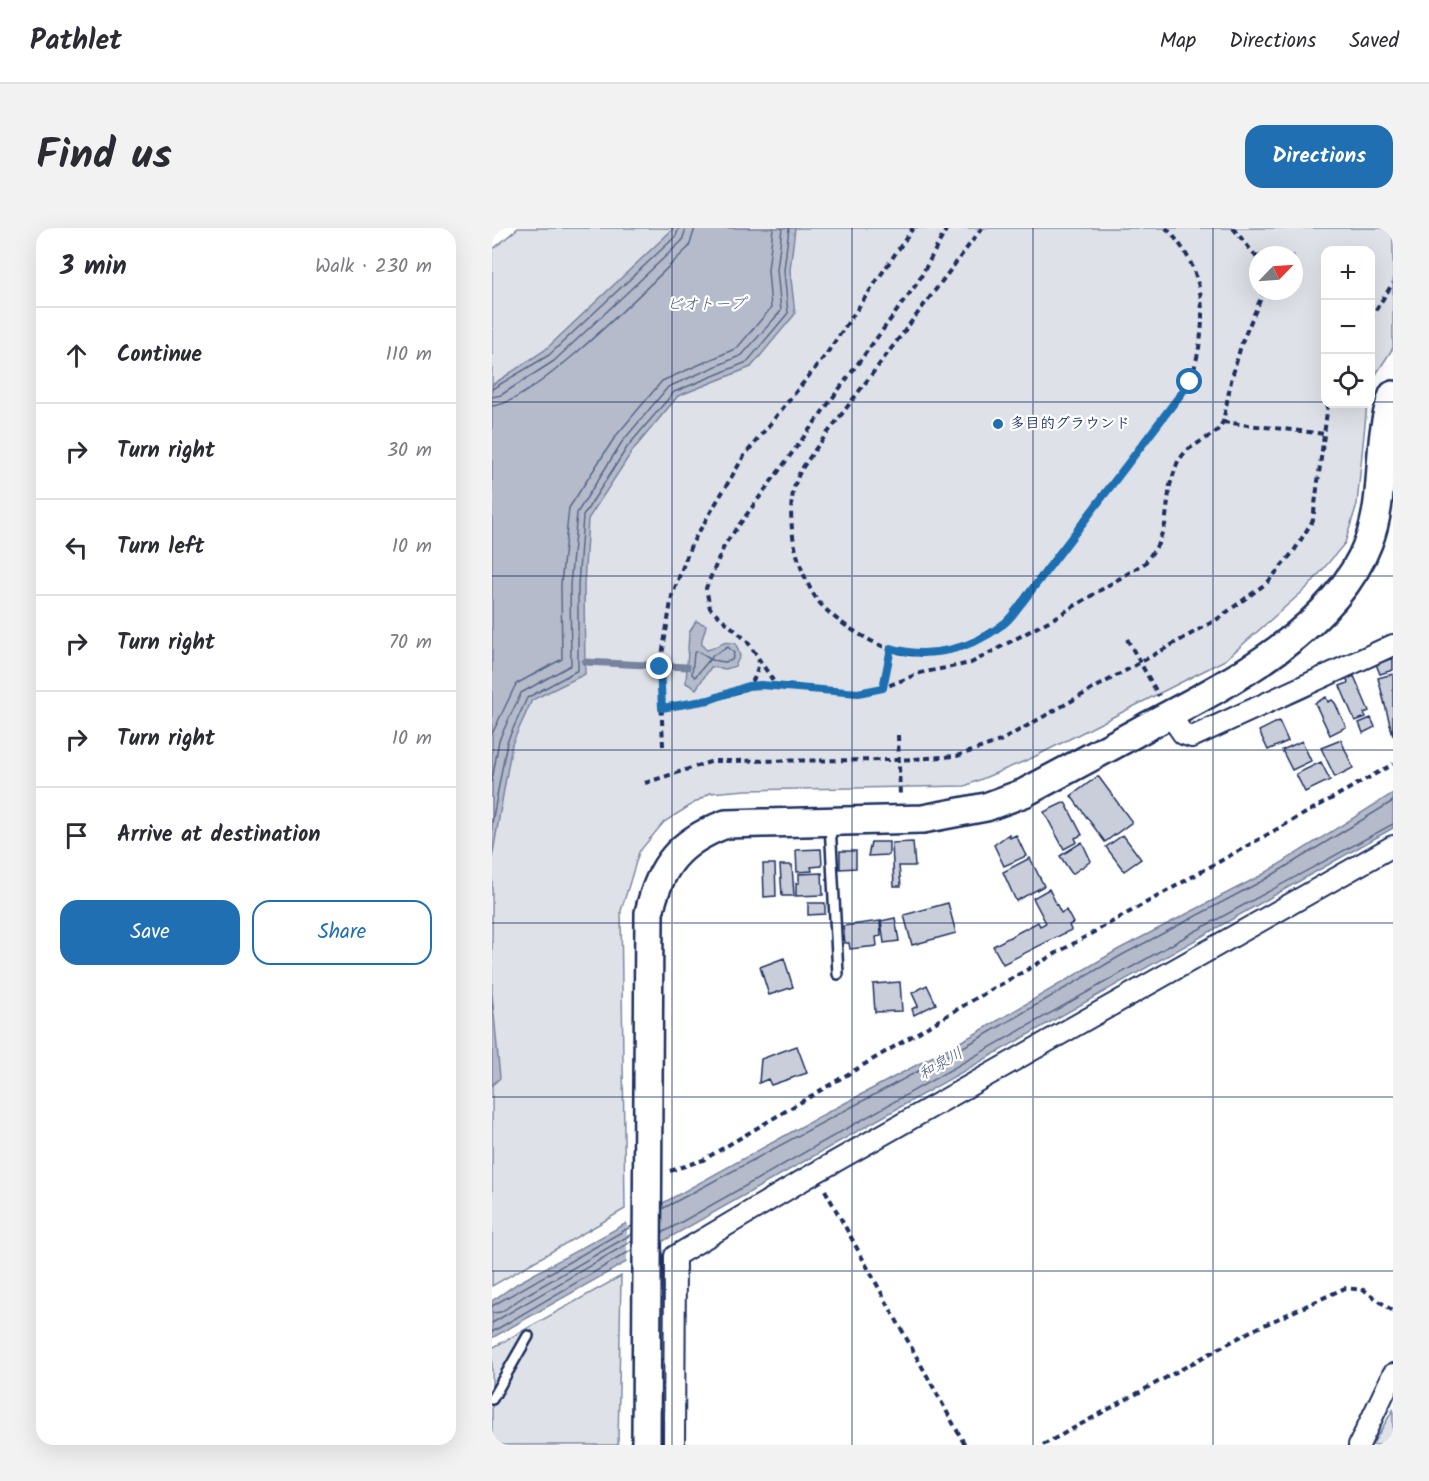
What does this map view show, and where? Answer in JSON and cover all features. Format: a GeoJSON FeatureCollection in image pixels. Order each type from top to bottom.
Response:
{"type":"FeatureCollection","features":[{"type":"Feature","properties":{"kind":"street"},"geometry":{"type":"LineString","coordinates":[[646,1445],[646,1264],[654,1185],[649,913],[659,879],[684,845],[726,824],[901,820],[954,815],[1024,794],[1170,715],[1259,663],[1302,629],[1348,580],[1368,543],[1373,528],[1379,489],[1385,419],[1393,395]]}},
{"type":"Feature","properties":{"kind":"street"},"geometry":{"type":"LineString","coordinates":[[1170,715],[1182,734],[1192,737],[1393,645]]}},
{"type":"Feature","properties":{"kind":"street"},"geometry":{"type":"LineString","coordinates":[[674,1445],[675,1256],[815,1173],[1393,846]]}},
{"type":"Feature","properties":{"kind":"street"},"geometry":{"type":"LineString","coordinates":[[1359,1445],[1393,1374]]}},
{"type":"Feature","properties":{"kind":"lane"},"geometry":{"type":"LineString","coordinates":[[830,821],[838,974]]}},
{"type":"Feature","properties":{"kind":"lane"},"geometry":{"type":"LineString","coordinates":[[492,1399],[528,1336]]}},
{"type":"Feature","properties":{"kind":"path"},"geometry":{"type":"LineString","coordinates":[[663,746],[660,667],[672,596],[691,545],[744,456],[825,356],[913,228]]}},
{"type":"Feature","properties":{"kind":"path"},"geometry":{"type":"LineString","coordinates":[[776,685],[747,641],[710,608],[706,588],[716,561],[725,544],[918,282],[947,228]]}},
{"type":"Feature","properties":{"kind":"path"},"geometry":{"type":"LineString","coordinates":[[982,228],[814,451],[798,475],[791,504],[797,549],[803,571],[817,599],[848,628],[910,655],[945,652],[975,641],[1003,625],[1190,382],[1201,350],[1204,326],[1202,296],[1193,266],[1179,241],[1166,228]]}},
{"type":"Feature","properties":{"kind":"path"},"geometry":{"type":"LineString","coordinates":[[1233,228],[1249,248]]}},
{"type":"Feature","properties":{"kind":"path"},"geometry":{"type":"LineString","coordinates":[[1375,312],[1393,283]]}},
{"type":"Feature","properties":{"kind":"path"},"geometry":{"type":"LineString","coordinates":[[662,708],[709,700],[748,686],[776,685],[858,693],[883,688],[920,673],[971,663],[989,656],[1145,562],[1158,544],[1165,525],[1170,485],[1178,461],[1187,450],[1216,432],[1223,422],[1242,342],[1260,300]]}},
{"type":"Feature","properties":{"kind":"path"},"geometry":{"type":"LineString","coordinates":[[645,783],[713,761],[898,760],[957,756],[1000,741],[1216,620],[1268,582],[1294,551],[1313,520],[1328,408]]}},
{"type":"Feature","properties":{"kind":"path"},"geometry":{"type":"LineString","coordinates":[[1223,422],[1325,434]]}},
{"type":"Feature","properties":{"kind":"path"},"geometry":{"type":"LineString","coordinates":[[1127,639],[1170,715]]}},
{"type":"Feature","properties":{"kind":"path"},"geometry":{"type":"LineString","coordinates":[[883,688],[891,648]]}},
{"type":"Feature","properties":{"kind":"path"},"geometry":{"type":"LineString","coordinates":[[748,686],[757,672],[759,659]]}},
{"type":"Feature","properties":{"kind":"path"},"geometry":{"type":"LineString","coordinates":[[898,735],[901,820]]}},
{"type":"Feature","properties":{"kind":"path"},"geometry":{"type":"LineString","coordinates":[[654,1185],[703,1160],[1014,976],[1393,764]]}},
{"type":"Feature","properties":{"kind":"path"},"geometry":{"type":"LineString","coordinates":[[815,1173],[965,1445]]}},
{"type":"Feature","properties":{"kind":"path"},"geometry":{"type":"LineString","coordinates":[[1043,1445],[1251,1331],[1345,1288],[1364,1290],[1393,1311]]}},
{"type":"Feature","properties":{"kind":"shaded area"},"geometry":{"type":"Polygon","coordinates":[[[518,228],[1393,228],[1393,348],[1375,376],[1375,246],[1321,246],[1321,408],[1367,408],[1357,504],[1345,543],[1309,586],[1225,660],[1032,758],[965,786],[746,790],[710,793],[664,822],[639,852],[621,911],[625,1209],[492,1286],[492,250],[518,228]]]}},
{"type":"Feature","properties":{"kind":"shaded area"},"geometry":{"type":"Polygon","coordinates":[[[621,1276],[618,1445],[492,1445],[492,1348],[621,1276]]]}},
{"type":"Feature","properties":{"kind":"shaded area"},"geometry":{"type":"Polygon","coordinates":[[[1393,1410],[1393,1445],[1372,1445],[1393,1410]]]}},
{"type":"Feature","properties":{"kind":"water","name":"ビオトープ"},"geometry":{"type":"Polygon","coordinates":[[[674,228],[795,228],[790,270],[795,314],[751,367],[678,396],[633,450],[588,519],[584,585],[585,674],[532,700],[512,744],[492,858],[492,385],[545,350],[674,228]]]}},
{"type":"Feature","properties":{"kind":"water"},"geometry":{"type":"Polygon","coordinates":[[[696,621],[706,625],[702,645],[707,650],[725,643],[732,643],[736,644],[740,656],[735,666],[726,669],[711,667],[696,689],[686,683],[689,633],[696,621]]]}},
{"type":"Feature","properties":{"kind":"water","name":"和泉川"},"geometry":{"type":"Polygon","coordinates":[[[1393,793],[1393,828],[492,1338],[492,1301],[518,1283],[817,1118],[975,1034],[1119,949],[1262,875],[1393,793]]]}},
{"type":"Feature","properties":{"kind":"water"},"geometry":{"type":"Polygon","coordinates":[[[492,994],[500,1078],[492,1085],[492,994]]]}},
{"type":"Feature","properties":{"kind":"pier"},"geometry":{"type":"Polygon","coordinates":[[[661,1200],[660,1244],[627,1263],[627,1219],[661,1200]]]}},
{"type":"Feature","properties":{"kind":"building"},"geometry":{"type":"Polygon","coordinates":[[[1393,658],[1393,670],[1380,674],[1376,664],[1393,658]]]}},
{"type":"Feature","properties":{"kind":"building"},"geometry":{"type":"Polygon","coordinates":[[[1393,674],[1393,736],[1378,678],[1393,674]]]}},
{"type":"Feature","properties":{"kind":"building"},"geometry":{"type":"Polygon","coordinates":[[[1354,676],[1369,711],[1364,713],[1366,717],[1355,721],[1340,686],[1348,683],[1347,679],[1354,676]]]}},
{"type":"Feature","properties":{"kind":"building"},"geometry":{"type":"Polygon","coordinates":[[[1326,697],[1328,702],[1332,700],[1335,703],[1346,727],[1330,735],[1315,703],[1326,697]]]}},
{"type":"Feature","properties":{"kind":"building"},"geometry":{"type":"Polygon","coordinates":[[[1371,718],[1375,727],[1363,733],[1359,723],[1371,718]]]}},
{"type":"Feature","properties":{"kind":"building"},"geometry":{"type":"Polygon","coordinates":[[[1279,721],[1288,741],[1268,750],[1259,731],[1279,721]]]}},
{"type":"Feature","properties":{"kind":"building"},"geometry":{"type":"Polygon","coordinates":[[[1341,740],[1353,768],[1335,777],[1321,748],[1341,740]]]}},
{"type":"Feature","properties":{"kind":"building"},"geometry":{"type":"Polygon","coordinates":[[[1302,741],[1311,761],[1292,770],[1282,750],[1302,741]]]}},
{"type":"Feature","properties":{"kind":"building"},"geometry":{"type":"Polygon","coordinates":[[[1321,762],[1330,780],[1305,792],[1296,774],[1321,762]]]}},
{"type":"Feature","properties":{"kind":"building"},"geometry":{"type":"Polygon","coordinates":[[[1098,776],[1132,822],[1105,842],[1071,796],[1098,776]]]}},
{"type":"Feature","properties":{"kind":"building"},"geometry":{"type":"Polygon","coordinates":[[[1065,802],[1082,835],[1075,838],[1077,842],[1064,849],[1044,812],[1065,802]]]}},
{"type":"Feature","properties":{"kind":"building"},"geometry":{"type":"Polygon","coordinates":[[[1009,834],[1010,838],[1016,835],[1026,856],[1004,866],[994,845],[1009,834]]]}},
{"type":"Feature","properties":{"kind":"building"},"geometry":{"type":"Polygon","coordinates":[[[1123,835],[1141,859],[1124,871],[1106,847],[1123,835]]]}},
{"type":"Feature","properties":{"kind":"building"},"geometry":{"type":"Polygon","coordinates":[[[871,842],[889,842],[889,855],[868,856],[871,842]]]}},
{"type":"Feature","properties":{"kind":"building"},"geometry":{"type":"Polygon","coordinates":[[[913,842],[915,866],[899,866],[901,886],[894,886],[892,843],[913,842]]]}},
{"type":"Feature","properties":{"kind":"building"},"geometry":{"type":"Polygon","coordinates":[[[1082,842],[1091,861],[1072,874],[1060,856],[1082,842]]]}},
{"type":"Feature","properties":{"kind":"building"},"geometry":{"type":"Polygon","coordinates":[[[821,849],[822,866],[811,867],[812,871],[797,872],[796,850],[821,849]]]}},
{"type":"Feature","properties":{"kind":"building"},"geometry":{"type":"Polygon","coordinates":[[[840,851],[856,851],[856,868],[840,869],[840,851]]]}},
{"type":"Feature","properties":{"kind":"building"},"geometry":{"type":"Polygon","coordinates":[[[1030,858],[1044,886],[1016,901],[1003,872],[1030,858]]]}},
{"type":"Feature","properties":{"kind":"building"},"geometry":{"type":"Polygon","coordinates":[[[763,864],[775,864],[776,896],[764,897],[763,864]]]}},
{"type":"Feature","properties":{"kind":"building"},"geometry":{"type":"Polygon","coordinates":[[[780,865],[792,865],[794,896],[782,896],[780,865]]]}},
{"type":"Feature","properties":{"kind":"building"},"geometry":{"type":"Polygon","coordinates":[[[822,873],[823,895],[796,896],[799,874],[822,873]]]}},
{"type":"Feature","properties":{"kind":"building"},"geometry":{"type":"Polygon","coordinates":[[[1049,889],[1061,913],[1066,910],[1073,923],[1069,925],[1071,930],[1003,964],[993,946],[1038,922],[1040,926],[1046,923],[1033,898],[1049,889]]]}},
{"type":"Feature","properties":{"kind":"building"},"geometry":{"type":"Polygon","coordinates":[[[808,903],[825,903],[825,914],[808,915],[808,903]]]}},
{"type":"Feature","properties":{"kind":"building"},"geometry":{"type":"Polygon","coordinates":[[[948,903],[956,933],[912,945],[904,915],[948,903]]]}},
{"type":"Feature","properties":{"kind":"building"},"geometry":{"type":"Polygon","coordinates":[[[895,918],[899,941],[884,943],[881,921],[895,918]]]}},
{"type":"Feature","properties":{"kind":"building"},"geometry":{"type":"Polygon","coordinates":[[[880,921],[881,936],[876,937],[877,946],[850,949],[849,943],[845,943],[843,926],[880,921]]]}},
{"type":"Feature","properties":{"kind":"building"},"geometry":{"type":"Polygon","coordinates":[[[784,958],[793,987],[769,995],[760,967],[784,958]]]}},
{"type":"Feature","properties":{"kind":"building"},"geometry":{"type":"Polygon","coordinates":[[[900,982],[902,1011],[875,1012],[873,984],[900,982]]]}},
{"type":"Feature","properties":{"kind":"building"},"geometry":{"type":"Polygon","coordinates":[[[927,985],[936,1004],[914,1015],[912,1009],[918,1006],[912,993],[927,985]]]}},
{"type":"Feature","properties":{"kind":"building"},"geometry":{"type":"Polygon","coordinates":[[[797,1046],[807,1073],[771,1085],[768,1079],[759,1083],[761,1059],[797,1046]]]}},
{"type":"Feature","properties":{"kind":"waterway"},"geometry":{"type":"LineString","coordinates":[[585,662],[687,667]]}},
{"type":"Feature","properties":{"kind":"place","name":"多目的グラウンド"},"geometry":{"type":"Point","coordinates":[998,424]}},
{"type":"Feature","properties":{"kind":"route"},"geometry":{"type":"LineString","coordinates":[[660,667],[662,708],[709,700],[748,686],[761,685],[858,693],[883,688],[891,648],[910,655],[945,652],[975,641],[1003,625],[1021,604],[1190,382]]}}]}
